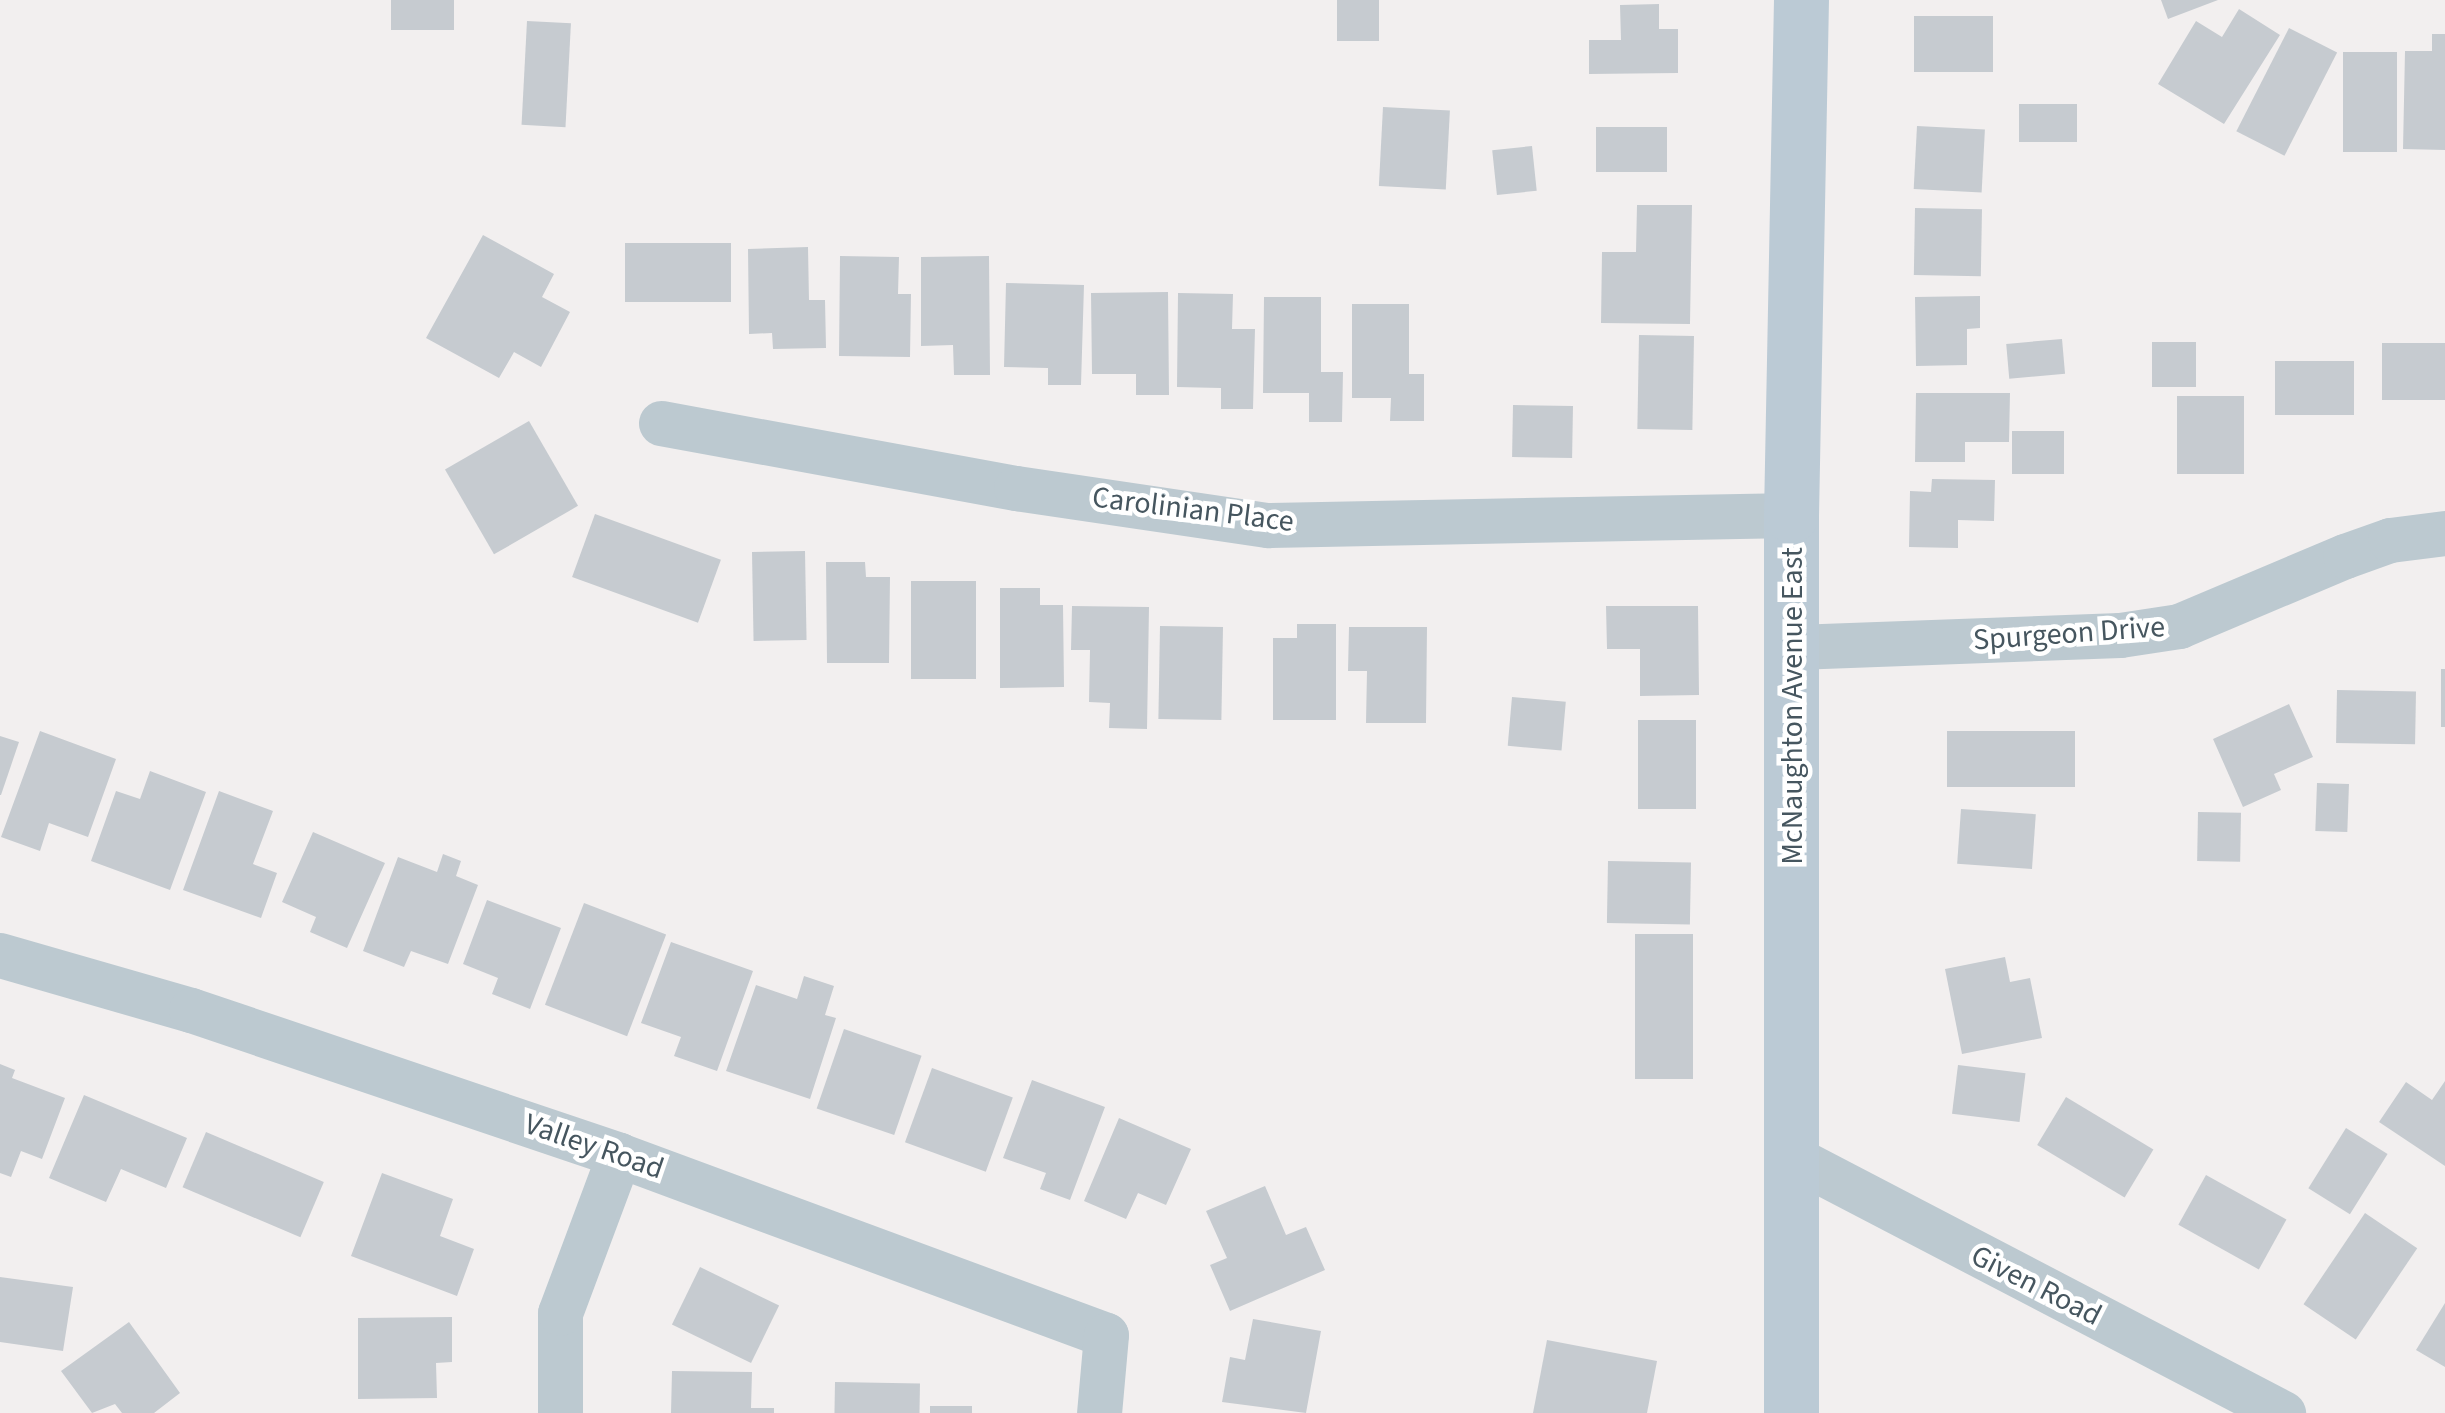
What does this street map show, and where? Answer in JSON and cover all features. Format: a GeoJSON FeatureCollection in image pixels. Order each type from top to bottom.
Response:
{"type":"FeatureCollection","features":[{"type":"Feature","properties":{"kind":"main road","name":"McNaughton Avenue East"},"geometry":{"type":"LineString","coordinates":[[1791,1413],[1796,647],[1792,515],[1800,0]]}},
{"type":"Feature","properties":{"kind":"street","name":"Carolinian Place"},"geometry":{"type":"LineString","coordinates":[[661,423],[1016,488],[1268,525],[1792,515]]}},
{"type":"Feature","properties":{"kind":"street","name":"Spurgeon Drive"},"geometry":{"type":"LineString","coordinates":[[1796,647],[2120,636],[2179,626],[2344,556],[2390,540],[2445,533]]}},
{"type":"Feature","properties":{"kind":"street","name":"Valley Road"},"geometry":{"type":"LineString","coordinates":[[0,955],[191,1010],[620,1155],[1106,1335],[1099,1413]]}},
{"type":"Feature","properties":{"kind":"street"},"geometry":{"type":"LineString","coordinates":[[560,1413],[560,1313],[620,1155]]}},
{"type":"Feature","properties":{"kind":"street","name":"Given Road"},"geometry":{"type":"LineString","coordinates":[[1792,1157],[2283,1413]]}},
{"type":"Feature","properties":{"kind":"building"},"geometry":{"type":"Polygon","coordinates":[[[391,0],[454,0],[454,30],[391,30],[391,0]]]}},
{"type":"Feature","properties":{"kind":"building"},"geometry":{"type":"Polygon","coordinates":[[[1337,0],[1379,0],[1379,41],[1337,41],[1337,0]]]}},
{"type":"Feature","properties":{"kind":"building"},"geometry":{"type":"Polygon","coordinates":[[[2161,0],[2218,0],[2168,19],[2161,0]]]}},
{"type":"Feature","properties":{"kind":"building"},"geometry":{"type":"Polygon","coordinates":[[[1659,4],[1659,29],[1678,29],[1678,73],[1589,74],[1589,40],[1621,40],[1620,5],[1659,4]]]}},
{"type":"Feature","properties":{"kind":"building"},"geometry":{"type":"Polygon","coordinates":[[[2239,9],[2280,35],[2224,124],[2158,84],[2196,21],[2222,37],[2239,9]]]}},
{"type":"Feature","properties":{"kind":"building"},"geometry":{"type":"Polygon","coordinates":[[[1914,16],[1993,16],[1993,72],[1914,72],[1914,16]]]}},
{"type":"Feature","properties":{"kind":"building"},"geometry":{"type":"Polygon","coordinates":[[[527,21],[571,23],[565,127],[522,125],[527,21]]]}},
{"type":"Feature","properties":{"kind":"building"},"geometry":{"type":"Polygon","coordinates":[[[2289,28],[2337,53],[2284,156],[2236,131],[2289,28]]]}},
{"type":"Feature","properties":{"kind":"building"},"geometry":{"type":"Polygon","coordinates":[[[2432,34],[2445,34],[2445,150],[2403,149],[2405,51],[2432,51],[2432,34]]]}},
{"type":"Feature","properties":{"kind":"building"},"geometry":{"type":"Polygon","coordinates":[[[2343,52],[2397,52],[2397,152],[2343,152],[2343,52]]]}},
{"type":"Feature","properties":{"kind":"building"},"geometry":{"type":"Polygon","coordinates":[[[2019,104],[2077,104],[2077,142],[2019,142],[2019,104]]]}},
{"type":"Feature","properties":{"kind":"building"},"geometry":{"type":"Polygon","coordinates":[[[1383,107],[1450,111],[1446,189],[1379,186],[1383,107]]]}},
{"type":"Feature","properties":{"kind":"building"},"geometry":{"type":"Polygon","coordinates":[[[1917,126],[1985,130],[1982,192],[1914,189],[1917,126]]]}},
{"type":"Feature","properties":{"kind":"building"},"geometry":{"type":"Polygon","coordinates":[[[1596,127],[1667,127],[1667,172],[1596,172],[1596,127]]]}},
{"type":"Feature","properties":{"kind":"building"},"geometry":{"type":"Polygon","coordinates":[[[1532,146],[1537,191],[1497,195],[1492,150],[1532,146]]]}},
{"type":"Feature","properties":{"kind":"building"},"geometry":{"type":"Polygon","coordinates":[[[1637,205],[1692,205],[1690,324],[1601,323],[1602,252],[1636,252],[1637,205]]]}},
{"type":"Feature","properties":{"kind":"building"},"geometry":{"type":"Polygon","coordinates":[[[1915,208],[1982,209],[1981,276],[1914,275],[1915,208]]]}},
{"type":"Feature","properties":{"kind":"building"},"geometry":{"type":"Polygon","coordinates":[[[483,235],[554,274],[542,297],[570,312],[541,367],[514,352],[499,378],[426,338],[483,235]]]}},
{"type":"Feature","properties":{"kind":"building"},"geometry":{"type":"Polygon","coordinates":[[[625,243],[731,243],[731,302],[625,302],[625,243]]]}},
{"type":"Feature","properties":{"kind":"building"},"geometry":{"type":"Polygon","coordinates":[[[808,247],[809,300],[825,300],[826,348],[773,349],[772,333],[749,334],[748,249],[808,247]]]}},
{"type":"Feature","properties":{"kind":"building"},"geometry":{"type":"Polygon","coordinates":[[[840,256],[899,257],[898,294],[911,294],[910,357],[839,356],[840,256]]]}},
{"type":"Feature","properties":{"kind":"building"},"geometry":{"type":"Polygon","coordinates":[[[989,256],[990,375],[954,375],[953,345],[921,346],[921,257],[989,256]]]}},
{"type":"Feature","properties":{"kind":"building"},"geometry":{"type":"Polygon","coordinates":[[[1006,283],[1084,285],[1081,385],[1048,385],[1048,368],[1004,367],[1006,283]]]}},
{"type":"Feature","properties":{"kind":"building"},"geometry":{"type":"Polygon","coordinates":[[[1168,292],[1169,395],[1136,395],[1136,374],[1092,374],[1091,293],[1168,292]]]}},
{"type":"Feature","properties":{"kind":"building"},"geometry":{"type":"Polygon","coordinates":[[[1178,293],[1233,294],[1232,329],[1255,329],[1253,409],[1221,409],[1221,388],[1177,387],[1178,293]]]}},
{"type":"Feature","properties":{"kind":"building"},"geometry":{"type":"Polygon","coordinates":[[[1980,296],[1980,328],[1967,329],[1967,365],[1916,366],[1915,297],[1980,296]]]}},
{"type":"Feature","properties":{"kind":"building"},"geometry":{"type":"Polygon","coordinates":[[[1264,297],[1321,297],[1321,372],[1343,372],[1342,422],[1309,422],[1309,393],[1263,393],[1264,297]]]}},
{"type":"Feature","properties":{"kind":"building"},"geometry":{"type":"Polygon","coordinates":[[[1352,304],[1409,304],[1409,374],[1424,374],[1424,421],[1390,421],[1391,398],[1352,398],[1352,304]]]}},
{"type":"Feature","properties":{"kind":"building"},"geometry":{"type":"Polygon","coordinates":[[[1639,335],[1694,336],[1692,430],[1637,429],[1639,335]]]}},
{"type":"Feature","properties":{"kind":"building"},"geometry":{"type":"Polygon","coordinates":[[[2062,339],[2065,374],[2009,379],[2006,344],[2062,339]]]}},
{"type":"Feature","properties":{"kind":"building"},"geometry":{"type":"Polygon","coordinates":[[[2152,342],[2196,342],[2196,387],[2152,387],[2152,342]]]}},
{"type":"Feature","properties":{"kind":"building"},"geometry":{"type":"Polygon","coordinates":[[[2382,343],[2445,343],[2445,400],[2382,400],[2382,343]]]}},
{"type":"Feature","properties":{"kind":"building"},"geometry":{"type":"Polygon","coordinates":[[[2275,361],[2354,361],[2354,415],[2275,415],[2275,361]]]}},
{"type":"Feature","properties":{"kind":"building"},"geometry":{"type":"Polygon","coordinates":[[[1916,393],[2010,393],[2009,442],[1965,442],[1965,462],[1915,462],[1916,393]]]}},
{"type":"Feature","properties":{"kind":"building"},"geometry":{"type":"Polygon","coordinates":[[[2177,396],[2244,396],[2244,474],[2177,474],[2177,396]]]}},
{"type":"Feature","properties":{"kind":"building"},"geometry":{"type":"Polygon","coordinates":[[[1513,405],[1573,406],[1572,458],[1512,457],[1513,405]]]}},
{"type":"Feature","properties":{"kind":"building"},"geometry":{"type":"Polygon","coordinates":[[[529,421],[578,506],[494,554],[445,470],[529,421]]]}},
{"type":"Feature","properties":{"kind":"building"},"geometry":{"type":"Polygon","coordinates":[[[2012,431],[2064,431],[2064,474],[2012,474],[2012,431]]]}},
{"type":"Feature","properties":{"kind":"building"},"geometry":{"type":"Polygon","coordinates":[[[1932,479],[1995,480],[1994,521],[1958,520],[1958,548],[1909,547],[1910,491],[1931,492],[1932,479]]]}},
{"type":"Feature","properties":{"kind":"building"},"geometry":{"type":"Polygon","coordinates":[[[595,514],[721,560],[698,623],[572,577],[595,514]]]}},
{"type":"Feature","properties":{"kind":"building"},"geometry":{"type":"Polygon","coordinates":[[[805,551],[807,640],[754,641],[752,552],[805,551]]]}},
{"type":"Feature","properties":{"kind":"building"},"geometry":{"type":"Polygon","coordinates":[[[826,562],[865,562],[866,577],[890,577],[889,663],[827,663],[826,562]]]}},
{"type":"Feature","properties":{"kind":"building"},"geometry":{"type":"Polygon","coordinates":[[[911,581],[976,581],[976,679],[911,679],[911,581]]]}},
{"type":"Feature","properties":{"kind":"building"},"geometry":{"type":"Polygon","coordinates":[[[1000,588],[1040,588],[1040,605],[1063,605],[1064,687],[1000,688],[1000,588]]]}},
{"type":"Feature","properties":{"kind":"building"},"geometry":{"type":"Polygon","coordinates":[[[1072,606],[1149,607],[1147,729],[1109,728],[1110,703],[1089,702],[1090,650],[1071,650],[1072,606]]]}},
{"type":"Feature","properties":{"kind":"building"},"geometry":{"type":"Polygon","coordinates":[[[1606,606],[1698,606],[1699,695],[1640,696],[1640,649],[1607,649],[1606,606]]]}},
{"type":"Feature","properties":{"kind":"building"},"geometry":{"type":"Polygon","coordinates":[[[1297,624],[1336,624],[1336,720],[1273,720],[1273,638],[1297,638],[1297,624]]]}},
{"type":"Feature","properties":{"kind":"building"},"geometry":{"type":"Polygon","coordinates":[[[1160,626],[1223,627],[1221,720],[1158,719],[1160,626]]]}},
{"type":"Feature","properties":{"kind":"building"},"geometry":{"type":"Polygon","coordinates":[[[1349,627],[1427,627],[1426,723],[1366,723],[1367,671],[1348,671],[1349,627]]]}},
{"type":"Feature","properties":{"kind":"building"},"geometry":{"type":"Polygon","coordinates":[[[2441,669],[2445,669],[2445,727],[2441,727],[2441,669]]]}},
{"type":"Feature","properties":{"kind":"building"},"geometry":{"type":"Polygon","coordinates":[[[2337,690],[2416,691],[2415,744],[2336,743],[2337,690]]]}},
{"type":"Feature","properties":{"kind":"building"},"geometry":{"type":"Polygon","coordinates":[[[1512,697],[1566,702],[1562,751],[1508,746],[1512,697]]]}},
{"type":"Feature","properties":{"kind":"building"},"geometry":{"type":"Polygon","coordinates":[[[2289,704],[2313,757],[2274,774],[2281,790],[2243,807],[2213,739],[2289,704]]]}},
{"type":"Feature","properties":{"kind":"building"},"geometry":{"type":"Polygon","coordinates":[[[1638,720],[1696,720],[1696,809],[1638,809],[1638,720]]]}},
{"type":"Feature","properties":{"kind":"building"},"geometry":{"type":"Polygon","coordinates":[[[40,731],[116,759],[88,837],[49,823],[40,851],[1,837],[40,731]]]}},
{"type":"Feature","properties":{"kind":"building"},"geometry":{"type":"Polygon","coordinates":[[[1947,731],[2075,731],[2075,787],[1947,787],[1947,731]]]}},
{"type":"Feature","properties":{"kind":"building"},"geometry":{"type":"Polygon","coordinates":[[[0,736],[19,742],[1,795],[0,795],[0,736]]]}},
{"type":"Feature","properties":{"kind":"building"},"geometry":{"type":"Polygon","coordinates":[[[150,771],[206,792],[170,890],[91,861],[116,791],[140,799],[150,771]]]}},
{"type":"Feature","properties":{"kind":"building"},"geometry":{"type":"Polygon","coordinates":[[[2317,783],[2349,784],[2347,832],[2315,831],[2317,783]]]}},
{"type":"Feature","properties":{"kind":"building"},"geometry":{"type":"Polygon","coordinates":[[[219,791],[273,811],[253,864],[277,873],[261,918],[183,890],[219,791]]]}},
{"type":"Feature","properties":{"kind":"building"},"geometry":{"type":"Polygon","coordinates":[[[1961,809],[2036,814],[2032,869],[1957,864],[1961,809]]]}},
{"type":"Feature","properties":{"kind":"building"},"geometry":{"type":"Polygon","coordinates":[[[2198,812],[2241,813],[2240,862],[2197,861],[2198,812]]]}},
{"type":"Feature","properties":{"kind":"building"},"geometry":{"type":"Polygon","coordinates":[[[313,832],[385,863],[347,948],[310,932],[316,917],[282,902],[313,832]]]}},
{"type":"Feature","properties":{"kind":"building"},"geometry":{"type":"Polygon","coordinates":[[[443,854],[461,861],[456,876],[478,885],[448,964],[411,951],[404,967],[363,951],[398,857],[437,872],[443,854]]]}},
{"type":"Feature","properties":{"kind":"building"},"geometry":{"type":"Polygon","coordinates":[[[1608,861],[1691,862],[1690,924],[1607,923],[1608,861]]]}},
{"type":"Feature","properties":{"kind":"building"},"geometry":{"type":"Polygon","coordinates":[[[487,900],[561,928],[530,1009],[492,994],[498,978],[463,964],[487,900]]]}},
{"type":"Feature","properties":{"kind":"building"},"geometry":{"type":"Polygon","coordinates":[[[584,903],[666,935],[627,1036],[545,1005],[584,903]]]}},
{"type":"Feature","properties":{"kind":"building"},"geometry":{"type":"Polygon","coordinates":[[[1635,934],[1693,934],[1693,1079],[1635,1079],[1635,934]]]}},
{"type":"Feature","properties":{"kind":"building"},"geometry":{"type":"Polygon","coordinates":[[[671,942],[753,971],[717,1071],[674,1056],[681,1037],[641,1023],[671,942]]]}},
{"type":"Feature","properties":{"kind":"building"},"geometry":{"type":"Polygon","coordinates":[[[2005,957],[2010,982],[2030,978],[2042,1038],[1962,1054],[1945,969],[2005,957]]]}},
{"type":"Feature","properties":{"kind":"building"},"geometry":{"type":"Polygon","coordinates":[[[804,976],[834,986],[825,1015],[836,1018],[810,1099],[726,1071],[756,985],[797,999],[804,976]]]}},
{"type":"Feature","properties":{"kind":"building"},"geometry":{"type":"Polygon","coordinates":[[[844,1029],[922,1056],[894,1135],[817,1108],[844,1029]]]}},
{"type":"Feature","properties":{"kind":"building"},"geometry":{"type":"Polygon","coordinates":[[[0,1064],[15,1070],[12,1078],[65,1098],[42,1159],[21,1151],[11,1177],[0,1173],[0,1064]]]}},
{"type":"Feature","properties":{"kind":"building"},"geometry":{"type":"Polygon","coordinates":[[[1958,1065],[2025,1073],[2020,1122],[1952,1114],[1958,1065]]]}},
{"type":"Feature","properties":{"kind":"building"},"geometry":{"type":"Polygon","coordinates":[[[932,1068],[1013,1097],[986,1172],[905,1142],[932,1068]]]}},
{"type":"Feature","properties":{"kind":"building"},"geometry":{"type":"Polygon","coordinates":[[[1032,1080],[1105,1107],[1070,1200],[1040,1189],[1046,1173],[1003,1158],[1032,1080]]]}},
{"type":"Feature","properties":{"kind":"building"},"geometry":{"type":"Polygon","coordinates":[[[2445,1081],[2445,1166],[2379,1122],[2406,1082],[2432,1100],[2445,1081]]]}},
{"type":"Feature","properties":{"kind":"building"},"geometry":{"type":"Polygon","coordinates":[[[84,1095],[187,1138],[166,1188],[121,1169],[106,1202],[49,1178],[84,1095]]]}},
{"type":"Feature","properties":{"kind":"building"},"geometry":{"type":"Polygon","coordinates":[[[2066,1097],[2153,1150],[2125,1198],[2037,1145],[2066,1097]]]}},
{"type":"Feature","properties":{"kind":"building"},"geometry":{"type":"Polygon","coordinates":[[[1119,1118],[1191,1149],[1166,1205],[1138,1193],[1126,1219],[1084,1201],[1119,1118]]]}},
{"type":"Feature","properties":{"kind":"building"},"geometry":{"type":"Polygon","coordinates":[[[2346,1128],[2388,1154],[2350,1214],[2308,1188],[2346,1128]]]}},
{"type":"Feature","properties":{"kind":"building"},"geometry":{"type":"Polygon","coordinates":[[[206,1132],[324,1182],[300,1237],[183,1187],[206,1132]]]}},
{"type":"Feature","properties":{"kind":"building"},"geometry":{"type":"Polygon","coordinates":[[[382,1173],[453,1199],[440,1236],[474,1249],[457,1296],[351,1256],[382,1173]]]}},
{"type":"Feature","properties":{"kind":"building"},"geometry":{"type":"Polygon","coordinates":[[[2206,1175],[2286,1220],[2259,1269],[2178,1225],[2206,1175]]]}},
{"type":"Feature","properties":{"kind":"building"},"geometry":{"type":"Polygon","coordinates":[[[1265,1186],[1286,1235],[1306,1227],[1325,1270],[1230,1311],[1210,1265],[1227,1258],[1206,1211],[1265,1186]]]}},
{"type":"Feature","properties":{"kind":"building"},"geometry":{"type":"Polygon","coordinates":[[[2365,1213],[2417,1248],[2356,1339],[2303,1304],[2365,1213]]]}},
{"type":"Feature","properties":{"kind":"building"},"geometry":{"type":"Polygon","coordinates":[[[700,1267],[779,1306],[751,1363],[672,1325],[700,1267]]]}},
{"type":"Feature","properties":{"kind":"building"},"geometry":{"type":"Polygon","coordinates":[[[0,1277],[73,1287],[63,1351],[0,1342],[0,1277]]]}},
{"type":"Feature","properties":{"kind":"building"},"geometry":{"type":"Polygon","coordinates":[[[2445,1303],[2445,1367],[2416,1350],[2445,1303]]]}},
{"type":"Feature","properties":{"kind":"building"},"geometry":{"type":"Polygon","coordinates":[[[452,1317],[452,1362],[436,1363],[437,1398],[358,1399],[358,1318],[452,1317]]]}},
{"type":"Feature","properties":{"kind":"building"},"geometry":{"type":"Polygon","coordinates":[[[1253,1319],[1321,1331],[1306,1413],[1222,1402],[1230,1357],[1245,1360],[1253,1319]]]}},
{"type":"Feature","properties":{"kind":"building"},"geometry":{"type":"Polygon","coordinates":[[[129,1322],[180,1393],[154,1413],[122,1413],[115,1404],[92,1413],[61,1371],[129,1322]]]}},
{"type":"Feature","properties":{"kind":"building"},"geometry":{"type":"Polygon","coordinates":[[[1547,1340],[1657,1361],[1647,1413],[1533,1413],[1547,1340]]]}},
{"type":"Feature","properties":{"kind":"building"},"geometry":{"type":"Polygon","coordinates":[[[672,1371],[752,1372],[751,1408],[774,1408],[774,1413],[671,1413],[672,1371]]]}},
{"type":"Feature","properties":{"kind":"building"},"geometry":{"type":"Polygon","coordinates":[[[835,1382],[920,1383],[919,1413],[834,1413],[835,1382]]]}},
{"type":"Feature","properties":{"kind":"building"},"geometry":{"type":"Polygon","coordinates":[[[930,1406],[972,1406],[972,1413],[930,1413],[930,1406]]]}}]}
